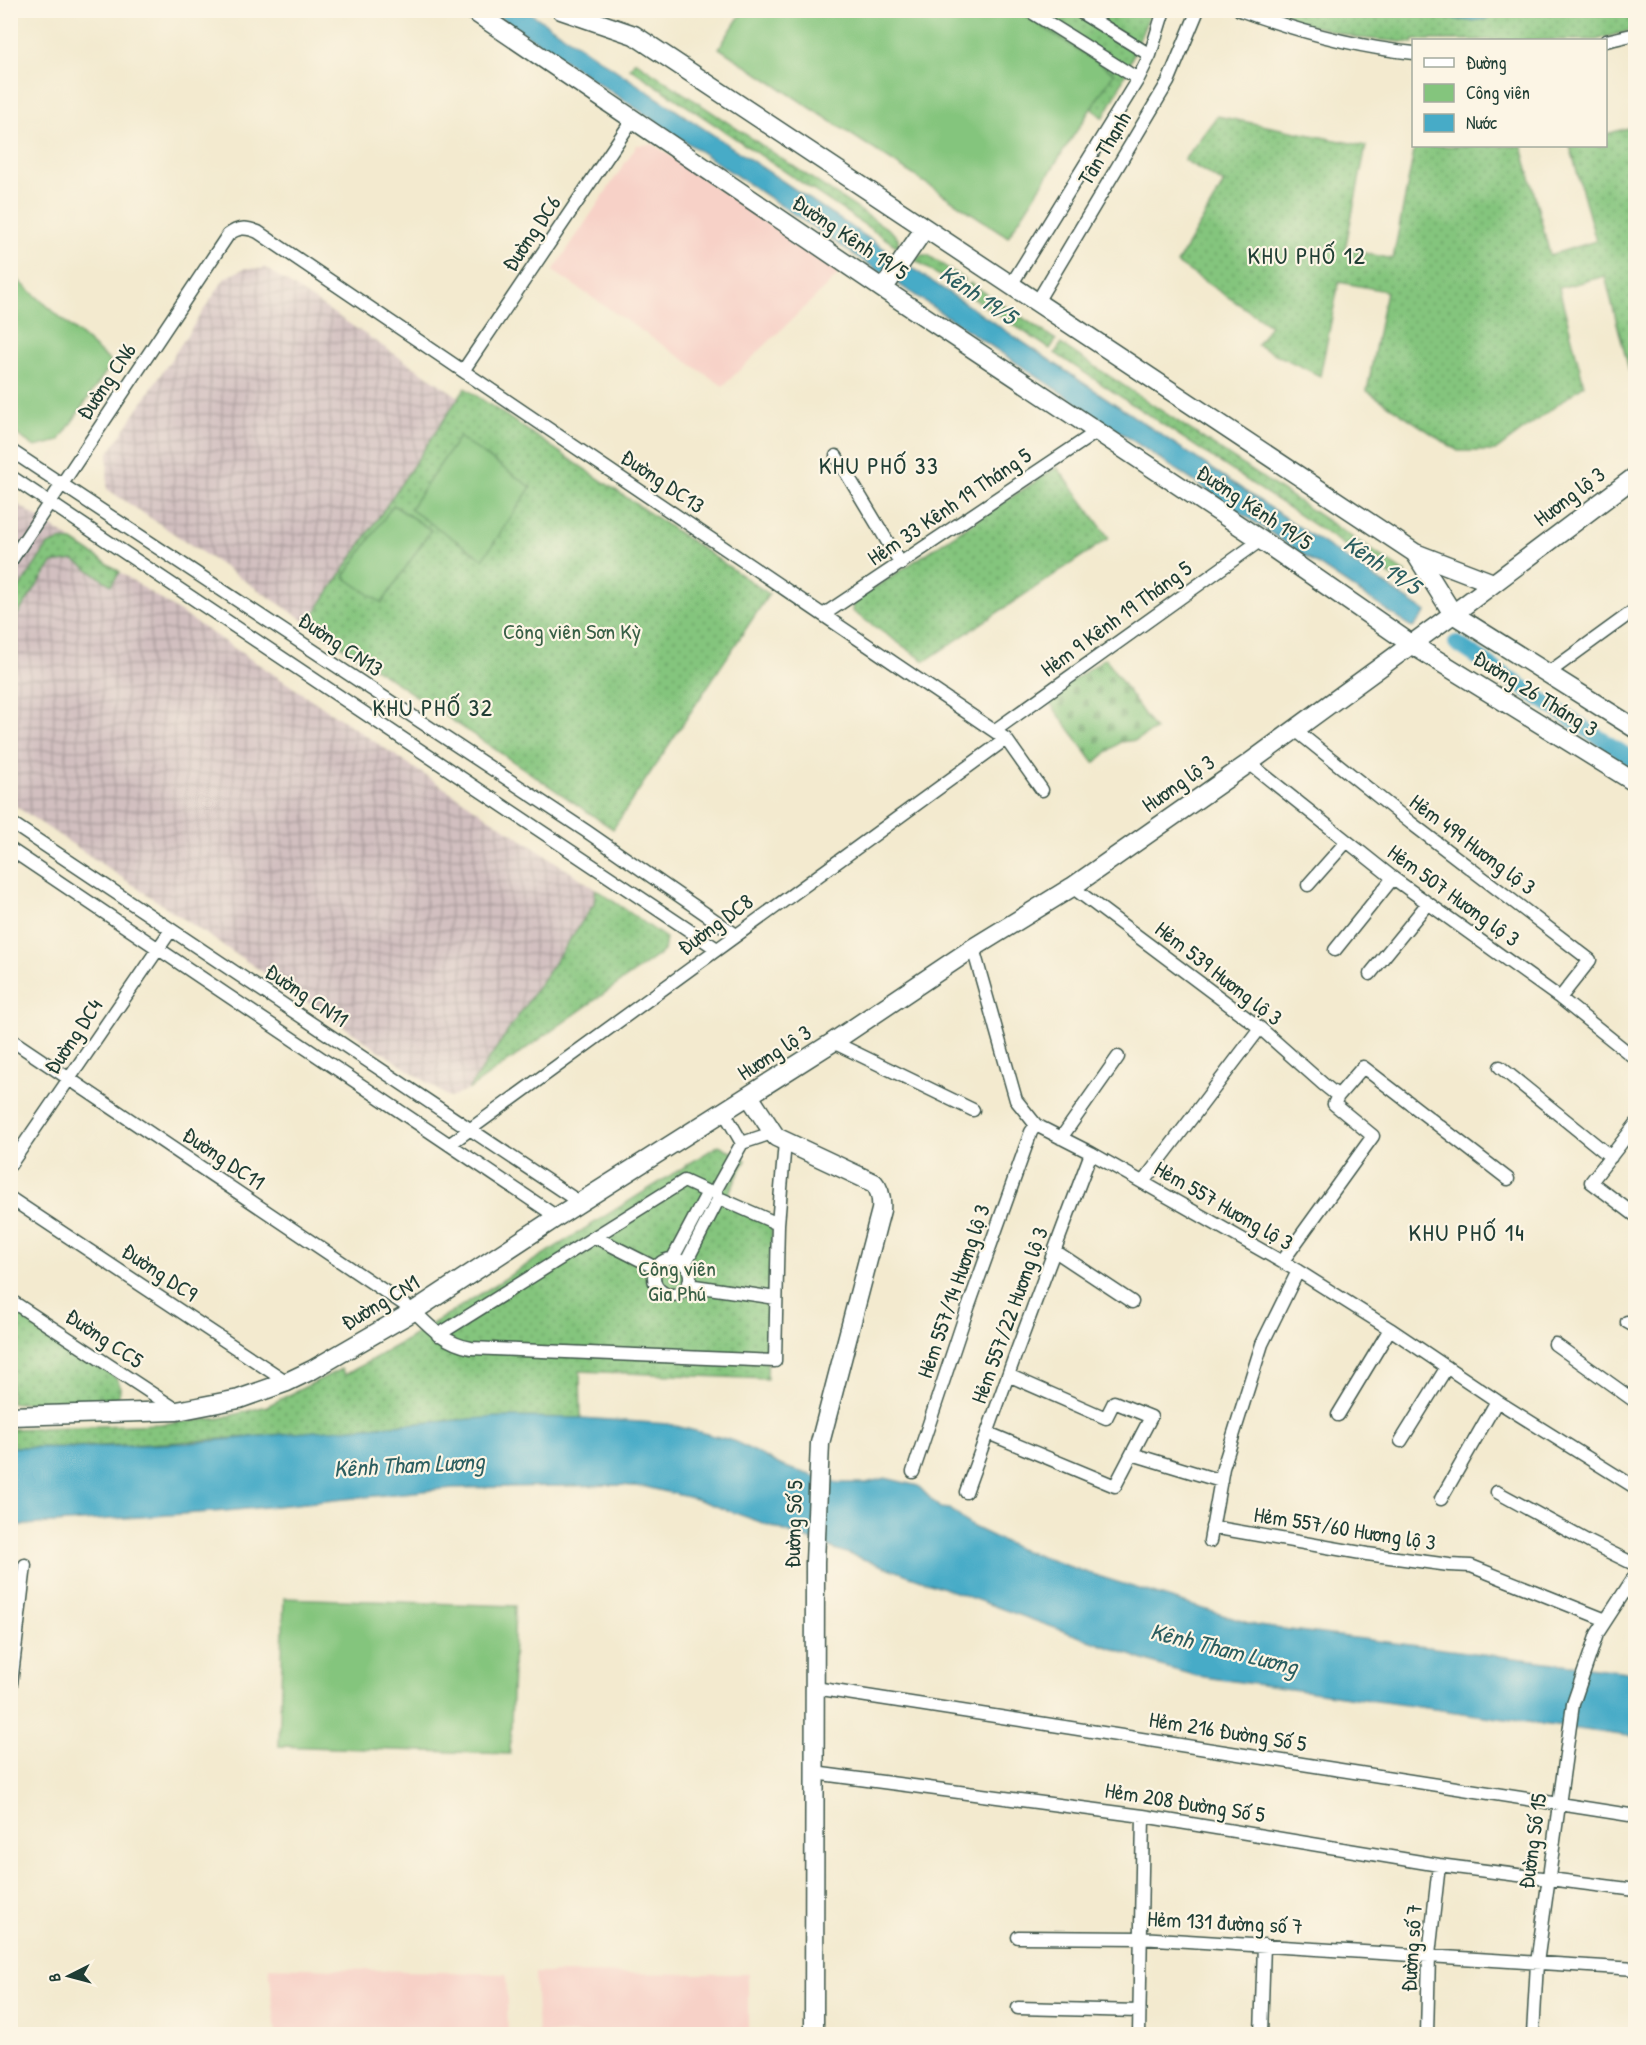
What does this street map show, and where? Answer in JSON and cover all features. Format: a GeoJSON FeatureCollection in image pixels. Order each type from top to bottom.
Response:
{"type":"FeatureCollection","features":[{"type":"Feature","properties":{"kind":"street","name":"Đường Kênh 19/5"},"geometry":{"type":"LineString","coordinates":[[472,10],[633,119],[886,284],[1098,431],[1261,540],[1418,639]]}},
{"type":"Feature","properties":{"kind":"street"},"geometry":{"type":"LineString","coordinates":[[561,10],[634,35],[1415,553],[1493,583]]}},
{"type":"Feature","properties":{"kind":"street"},"geometry":{"type":"LineString","coordinates":[[1028,10],[1138,79]]}},
{"type":"Feature","properties":{"kind":"street"},"geometry":{"type":"LineString","coordinates":[[1077,10],[1150,56]]}},
{"type":"Feature","properties":{"kind":"street","name":"Tân Thạnh"},"geometry":{"type":"LineString","coordinates":[[1011,285],[1138,79],[1150,56],[1164,10]]}},
{"type":"Feature","properties":{"kind":"street","name":"Tân Thạnh"},"geometry":{"type":"LineString","coordinates":[[1037,302],[1168,81],[1198,10]]}},
{"type":"Feature","properties":{"kind":"street"},"geometry":{"type":"LineString","coordinates":[[1240,10],[1281,25],[1348,44],[1412,53]]}},
{"type":"Feature","properties":{"kind":"street"},"geometry":{"type":"LineString","coordinates":[[1607,41],[1635,34]]}},
{"type":"Feature","properties":{"kind":"street","name":"Đường DC6"},"geometry":{"type":"LineString","coordinates":[[463,371],[633,119]]}},
{"type":"Feature","properties":{"kind":"street","name":"Đường DC13"},"geometry":{"type":"LineString","coordinates":[[242,228],[258,232],[1006,739],[1042,790]]}},
{"type":"Feature","properties":{"kind":"street","name":"Đường CN6"},"geometry":{"type":"LineString","coordinates":[[10,562],[228,235],[242,228]]}},
{"type":"Feature","properties":{"kind":"street"},"geometry":{"type":"LineString","coordinates":[[886,284],[925,228]]}},
{"type":"Feature","properties":{"kind":"street","name":"Hẻm 33 Kênh 19 Tháng 5"},"geometry":{"type":"LineString","coordinates":[[823,615],[1098,431]]}},
{"type":"Feature","properties":{"kind":"street","name":"Đường CN13"},"geometry":{"type":"LineString","coordinates":[[10,450],[586,831],[736,935]]}},
{"type":"Feature","properties":{"kind":"street"},"geometry":{"type":"LineString","coordinates":[[836,456],[901,564]]}},
{"type":"Feature","properties":{"kind":"street","name":"Đường CN13"},"geometry":{"type":"LineString","coordinates":[[10,476],[717,949]]}},
{"type":"Feature","properties":{"kind":"street","name":"Hương lộ 3"},"geometry":{"type":"LineString","coordinates":[[728,1109],[973,948],[1072,887],[1249,763],[1448,618],[1635,476]]}},
{"type":"Feature","properties":{"kind":"street","name":"Hẻm 9 Kênh 19 Tháng 5"},"geometry":{"type":"LineString","coordinates":[[994,731],[1261,540]]}},
{"type":"Feature","properties":{"kind":"street"},"geometry":{"type":"LineString","coordinates":[[1415,553],[1448,618]]}},
{"type":"Feature","properties":{"kind":"street"},"geometry":{"type":"LineString","coordinates":[[1548,673],[1635,609]]}},
{"type":"Feature","properties":{"kind":"street","name":"Đường 26 Tháng 3"},"geometry":{"type":"LineString","coordinates":[[1448,618],[1548,673],[1635,729]]}},
{"type":"Feature","properties":{"kind":"street","name":"Đường 26 Tháng 3"},"geometry":{"type":"LineString","coordinates":[[1418,639],[1635,783]]}},
{"type":"Feature","properties":{"kind":"street","name":"Hẻm 499 Hương lộ 3"},"geometry":{"type":"LineString","coordinates":[[1294,729],[1411,823],[1590,960],[1560,998]]}},
{"type":"Feature","properties":{"kind":"street","name":"Đường DC8"},"geometry":{"type":"LineString","coordinates":[[450,1144],[1006,739]]}},
{"type":"Feature","properties":{"kind":"street","name":"Hẻm 507 Hương lộ 3"},"geometry":{"type":"LineString","coordinates":[[1249,763],[1393,878],[1560,998],[1635,1059]]}},
{"type":"Feature","properties":{"kind":"street","name":"Đường CN11"},"geometry":{"type":"LineString","coordinates":[[10,822],[579,1202]]}},
{"type":"Feature","properties":{"kind":"street"},"geometry":{"type":"LineString","coordinates":[[1308,885],[1347,841]]}},
{"type":"Feature","properties":{"kind":"street","name":"Đường CN11"},"geometry":{"type":"LineString","coordinates":[[10,849],[557,1217]]}},
{"type":"Feature","properties":{"kind":"street"},"geometry":{"type":"LineString","coordinates":[[1335,950],[1393,878]]}},
{"type":"Feature","properties":{"kind":"street","name":"Hẻm 539 Hương lộ 3"},"geometry":{"type":"LineString","coordinates":[[1072,887],[1260,1028],[1338,1096]]}},
{"type":"Feature","properties":{"kind":"street"},"geometry":{"type":"LineString","coordinates":[[1370,974],[1428,903]]}},
{"type":"Feature","properties":{"kind":"street","name":"Đường DC4"},"geometry":{"type":"LineString","coordinates":[[10,1165],[171,930]]}},
{"type":"Feature","properties":{"kind":"street","name":"Hẻm 557 Hương lộ 3"},"geometry":{"type":"LineString","coordinates":[[973,948],[1016,1100],[1036,1125],[1091,1153],[1298,1271],[1635,1488]]}},
{"type":"Feature","properties":{"kind":"street"},"geometry":{"type":"LineString","coordinates":[[1143,1182],[1260,1028]]}},
{"type":"Feature","properties":{"kind":"street","name":"Đường DC11"},"geometry":{"type":"LineString","coordinates":[[10,1039],[414,1311],[438,1335]]}},
{"type":"Feature","properties":{"kind":"street"},"geometry":{"type":"LineString","coordinates":[[833,1042],[974,1110]]}},
{"type":"Feature","properties":{"kind":"street"},"geometry":{"type":"LineString","coordinates":[[1061,1138],[1118,1057]]}},
{"type":"Feature","properties":{"kind":"street"},"geometry":{"type":"LineString","coordinates":[[1282,1262],[1373,1136],[1334,1104],[1363,1066],[1508,1179]]}},
{"type":"Feature","properties":{"kind":"street"},"geometry":{"type":"LineString","coordinates":[[1500,1067],[1611,1157]]}},
{"type":"Feature","properties":{"kind":"street"},"geometry":{"type":"LineString","coordinates":[[749,1096],[778,1137],[778,1224],[775,1361],[471,1348],[453,1344],[438,1335],[684,1181],[778,1224]]}},
{"type":"Feature","properties":{"kind":"street"},"geometry":{"type":"LineString","coordinates":[[728,1109],[742,1143]]}},
{"type":"Feature","properties":{"kind":"street","name":"Đường CN1"},"geometry":{"type":"LineString","coordinates":[[10,1416],[177,1411],[239,1400],[287,1382],[414,1311],[579,1202],[728,1109]]}},
{"type":"Feature","properties":{"kind":"street"},"geometry":{"type":"LineString","coordinates":[[1635,1124],[1591,1182],[1635,1216]]}},
{"type":"Feature","properties":{"kind":"street","name":"Hẻm 557/14 Hương lộ 3"},"geometry":{"type":"LineString","coordinates":[[913,1472],[970,1301],[1031,1132],[1036,1125]]}},
{"type":"Feature","properties":{"kind":"street"},"geometry":{"type":"LineString","coordinates":[[742,1143],[778,1137]]}},
{"type":"Feature","properties":{"kind":"street","name":"Đường Số 5"},"geometry":{"type":"LineString","coordinates":[[778,1137],[874,1183],[882,1201],[820,1443],[815,1562],[814,2034]]}},
{"type":"Feature","properties":{"kind":"street"},"geometry":{"type":"LineString","coordinates":[[679,1261],[742,1143]]}},
{"type":"Feature","properties":{"kind":"street","name":"Hẻm 557/22 Hương lộ 3"},"geometry":{"type":"LineString","coordinates":[[966,1492],[1091,1153]]}},
{"type":"Feature","properties":{"kind":"street","name":"Đường DC9"},"geometry":{"type":"LineString","coordinates":[[10,1198],[287,1382]]}},
{"type":"Feature","properties":{"kind":"street"},"geometry":{"type":"LineString","coordinates":[[595,1237],[656,1268]]}},
{"type":"Feature","properties":{"kind":"street"},"geometry":{"type":"LineString","coordinates":[[1055,1251],[1132,1302]]}},
{"type":"Feature","properties":{"kind":"street"},"geometry":{"type":"LineString","coordinates":[[679,1261],[690,1274],[688,1285],[680,1293],[665,1294],[655,1283],[656,1268],[662,1262],[679,1261]]}},
{"type":"Feature","properties":{"kind":"street"},"geometry":{"type":"LineString","coordinates":[[1210,1541],[1221,1481],[1262,1344],[1298,1271]]}},
{"type":"Feature","properties":{"kind":"street"},"geometry":{"type":"LineString","coordinates":[[688,1285],[776,1298]]}},
{"type":"Feature","properties":{"kind":"street","name":"Đường CC5"},"geometry":{"type":"LineString","coordinates":[[10,1300],[177,1411]]}},
{"type":"Feature","properties":{"kind":"street"},"geometry":{"type":"LineString","coordinates":[[1338,1415],[1390,1329]]}},
{"type":"Feature","properties":{"kind":"street"},"geometry":{"type":"LineString","coordinates":[[1555,1344],[1635,1402]]}},
{"type":"Feature","properties":{"kind":"street"},"geometry":{"type":"LineString","coordinates":[[1401,1441],[1447,1367]]}},
{"type":"Feature","properties":{"kind":"street"},"geometry":{"type":"LineString","coordinates":[[988,1432],[1115,1486],[1151,1417],[1114,1402],[1106,1418],[1008,1375]]}},
{"type":"Feature","properties":{"kind":"street"},"geometry":{"type":"LineString","coordinates":[[1441,1499],[1497,1401]]}},
{"type":"Feature","properties":{"kind":"street"},"geometry":{"type":"LineString","coordinates":[[1132,1454],[1221,1481]]}},
{"type":"Feature","properties":{"kind":"street"},"geometry":{"type":"LineString","coordinates":[[1497,1492],[1635,1565]]}},
{"type":"Feature","properties":{"kind":"street","name":"Hẻm 557/60 Hương lộ 3"},"geometry":{"type":"LineString","coordinates":[[1212,1527],[1367,1554],[1471,1566],[1606,1620]]}},
{"type":"Feature","properties":{"kind":"street"},"geometry":{"type":"LineString","coordinates":[[10,1692],[25,1565]]}},
{"type":"Feature","properties":{"kind":"street"},"geometry":{"type":"LineString","coordinates":[[1606,1620],[1635,1574]]}},
{"type":"Feature","properties":{"kind":"street","name":"Đường Số 15"},"geometry":{"type":"LineString","coordinates":[[1533,2034],[1537,1963],[1573,1704],[1597,1634],[1606,1620]]}},
{"type":"Feature","properties":{"kind":"street","name":"Hẻm 216 Đường Số 5"},"geometry":{"type":"LineString","coordinates":[[815,1688],[1635,1816]]}},
{"type":"Feature","properties":{"kind":"street","name":"Hẻm 208 Đường Số 5"},"geometry":{"type":"LineString","coordinates":[[814,1773],[1143,1816],[1439,1864],[1635,1890]]}},
{"type":"Feature","properties":{"kind":"street"},"geometry":{"type":"LineString","coordinates":[[1138,2034],[1143,1816]]}},
{"type":"Feature","properties":{"kind":"street","name":"Đường số 7"},"geometry":{"type":"LineString","coordinates":[[1427,2034],[1429,1955],[1439,1864]]}},
{"type":"Feature","properties":{"kind":"street","name":"Hẻm 131 đường số 7"},"geometry":{"type":"LineString","coordinates":[[1017,1937],[1140,1938],[1635,1969]]}},
{"type":"Feature","properties":{"kind":"street"},"geometry":{"type":"LineString","coordinates":[[1261,2034],[1264,1945]]}},
{"type":"Feature","properties":{"kind":"street"},"geometry":{"type":"LineString","coordinates":[[1018,2008],[1139,2012]]}},
{"type":"Feature","properties":{"kind":"shaded area"},"geometry":{"type":"Polygon","coordinates":[[[653,144],[840,273],[723,386],[553,271],[637,145],[653,144]]]}},
{"type":"Feature","properties":{"kind":"shaded area"},"geometry":{"type":"Polygon","coordinates":[[[264,267],[459,397],[308,623],[107,489],[108,454],[225,278],[245,268],[262,269],[264,267]]]}},
{"type":"Feature","properties":{"kind":"shaded area"},"geometry":{"type":"Polygon","coordinates":[[[10,499],[596,889],[594,904],[468,1090],[450,1098],[11,803],[10,499]]]}},
{"type":"Feature","properties":{"kind":"shaded area"},"geometry":{"type":"Polygon","coordinates":[[[269,1967],[506,1974],[508,2034],[276,2034],[269,1967]]]}},
{"type":"Feature","properties":{"kind":"shaded area"},"geometry":{"type":"Polygon","coordinates":[[[535,1973],[748,1974],[748,2034],[538,2034],[535,1973]]]}},
{"type":"Feature","properties":{"kind":"green space"},"geometry":{"type":"Polygon","coordinates":[[[1635,10],[1636,29],[1600,39],[1412,39],[1412,43],[1358,38],[1257,11],[1635,10]]]}},
{"type":"Feature","properties":{"kind":"green space"},"geometry":{"type":"Polygon","coordinates":[[[743,11],[1018,11],[1114,73],[1008,237],[719,48],[743,11]]]}},
{"type":"Feature","properties":{"kind":"green space"},"geometry":{"type":"Polygon","coordinates":[[[957,11],[1151,11],[1119,89],[1103,118],[1022,48],[957,11]]]}},
{"type":"Feature","properties":{"kind":"green space"},"geometry":{"type":"Polygon","coordinates":[[[635,61],[891,231],[898,238],[898,247],[630,68],[635,61]]]}},
{"type":"Feature","properties":{"kind":"green space"},"geometry":{"type":"Polygon","coordinates":[[[1217,116],[1366,146],[1345,249],[1393,259],[1415,147],[1522,147],[1550,255],[1596,241],[1570,147],[1607,147],[1607,134],[1635,126],[1635,366],[1629,370],[1605,276],[1559,288],[1584,385],[1495,451],[1458,451],[1367,391],[1386,291],[1339,282],[1320,376],[1257,345],[1270,325],[1177,263],[1224,183],[1184,160],[1217,116]]]}},
{"type":"Feature","properties":{"kind":"green space"},"geometry":{"type":"Polygon","coordinates":[[[928,255],[965,280],[959,289],[914,259],[928,255]]]}},
{"type":"Feature","properties":{"kind":"green space"},"geometry":{"type":"Polygon","coordinates":[[[11,274],[112,363],[59,441],[35,447],[11,430],[11,274]]]}},
{"type":"Feature","properties":{"kind":"green space"},"geometry":{"type":"Polygon","coordinates":[[[970,283],[1056,340],[1050,349],[964,292],[970,283]]]}},
{"type":"Feature","properties":{"kind":"green space"},"geometry":{"type":"Polygon","coordinates":[[[1061,344],[1406,573],[1400,582],[1055,353],[1061,344]]]}},
{"type":"Feature","properties":{"kind":"green space","name":"Công viên Sơn Kỳ"},"geometry":{"type":"Polygon","coordinates":[[[465,388],[769,594],[613,829],[308,623],[465,388]]]}},
{"type":"Feature","properties":{"kind":"green space"},"geometry":{"type":"Polygon","coordinates":[[[459,437],[531,487],[483,559],[410,509],[459,437]]]}},
{"type":"Feature","properties":{"kind":"green space"},"geometry":{"type":"Polygon","coordinates":[[[1057,467],[1109,538],[925,661],[852,611],[853,602],[1057,467]]]}},
{"type":"Feature","properties":{"kind":"green space"},"geometry":{"type":"Polygon","coordinates":[[[393,505],[431,530],[382,603],[344,577],[393,505]]]}},
{"type":"Feature","properties":{"kind":"green space"},"geometry":{"type":"Polygon","coordinates":[[[61,540],[73,541],[120,572],[111,585],[74,560],[52,563],[14,620],[11,618],[11,601],[48,545],[61,540]]]}},
{"type":"Feature","properties":{"kind":"green space"},"geometry":{"type":"Polygon","coordinates":[[[1105,658],[1155,730],[1136,740],[1120,742],[1094,763],[1047,699],[1105,658]]]}},
{"type":"Feature","properties":{"kind":"green space"},"geometry":{"type":"Polygon","coordinates":[[[596,889],[666,938],[664,951],[468,1090],[594,904],[596,889]]]}},
{"type":"Feature","properties":{"kind":"green space","name":"Công viên Gia Phú"},"geometry":{"type":"Polygon","coordinates":[[[719,1145],[746,1160],[727,1196],[772,1225],[767,1379],[580,1371],[581,1418],[506,1417],[132,1445],[11,1447],[10,1429],[160,1424],[221,1418],[267,1406],[341,1369],[345,1375],[408,1339],[719,1145]]]}},
{"type":"Feature","properties":{"kind":"green space"},"geometry":{"type":"Polygon","coordinates":[[[10,1307],[115,1377],[120,1387],[115,1400],[112,1402],[11,1403],[10,1307]]]}},
{"type":"Feature","properties":{"kind":"green space"},"geometry":{"type":"Polygon","coordinates":[[[284,1598],[515,1606],[510,1754],[279,1746],[284,1598]]]}},
{"type":"Feature","properties":{"kind":"water"},"geometry":{"type":"Polygon","coordinates":[[[1499,10],[1486,19],[1471,21],[1380,11],[1499,10]]]}},
{"type":"Feature","properties":{"kind":"water"},"geometry":{"type":"Polygon","coordinates":[[[491,11],[527,11],[895,256],[883,274],[491,11]]]}},
{"type":"Feature","properties":{"kind":"water"},"geometry":{"type":"Polygon","coordinates":[[[909,266],[1426,612],[1413,628],[897,283],[909,266]]]}},
{"type":"Feature","properties":{"kind":"water","name":"Kênh Tham Lương"},"geometry":{"type":"Polygon","coordinates":[[[498,1417],[581,1418],[668,1424],[734,1441],[782,1466],[836,1483],[866,1483],[885,1478],[918,1486],[940,1508],[950,1509],[971,1526],[1019,1549],[1258,1626],[1635,1673],[1635,1737],[1197,1676],[1161,1666],[696,1499],[646,1487],[619,1485],[453,1488],[226,1511],[11,1526],[11,1447],[75,1448],[189,1443],[498,1417]]]}},
{"type":"Feature","properties":{"kind":"waterway","name":"Kênh 19/5"},"geometry":{"type":"LineString","coordinates":[[1456,643],[1636,762]]}},
{"type":"Feature","properties":{"kind":"district","name":"KHU PHỐ 12"},"geometry":{"type":"Point","coordinates":[1307,256]}},
{"type":"Feature","properties":{"kind":"district","name":"KHU PHỐ 33"},"geometry":{"type":"Point","coordinates":[879,466]}},
{"type":"Feature","properties":{"kind":"district","name":"KHU PHỐ 32"},"geometry":{"type":"Point","coordinates":[433,708]}},
{"type":"Feature","properties":{"kind":"district","name":"KHU PHỐ 14"},"geometry":{"type":"Point","coordinates":[1467,1233]}}]}
